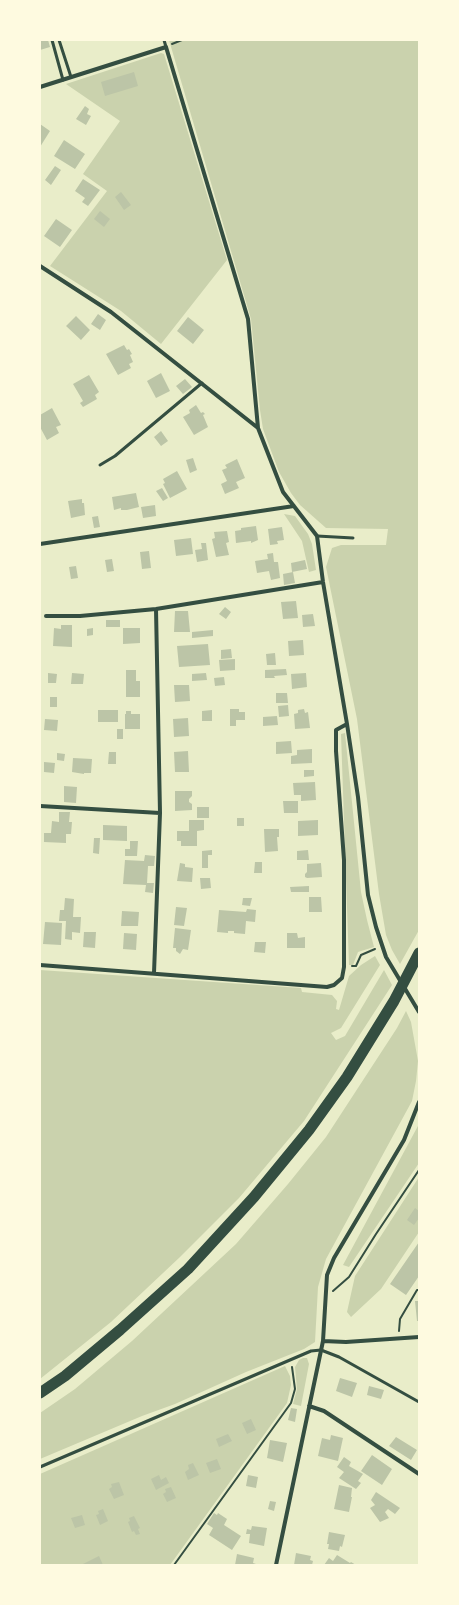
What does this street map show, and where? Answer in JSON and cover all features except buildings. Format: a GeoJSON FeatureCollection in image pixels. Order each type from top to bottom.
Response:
{"type":"FeatureCollection","features":[{"type":"Feature","properties":{"kind":"highway"},"geometry":{"type":"LineString","coordinates":[[40,1393],[65,1376],[120,1330],[188,1268],[254,1197],[309,1130],[347,1077],[394,1001],[419,953]]}},
{"type":"Feature","properties":{"kind":"street"},"geometry":{"type":"LineString","coordinates":[[40,87],[166,47],[248,320],[258,428],[283,492],[317,536],[323,582],[358,797],[368,895],[376,927],[386,957],[419,1012]]}},
{"type":"Feature","properties":{"kind":"street"},"geometry":{"type":"LineString","coordinates":[[40,266],[111,312],[258,428]]}},
{"type":"Feature","properties":{"kind":"street"},"geometry":{"type":"LineString","coordinates":[[40,544],[294,506]]}},
{"type":"Feature","properties":{"kind":"street"},"geometry":{"type":"LineString","coordinates":[[46,616],[80,616],[156,609],[323,582]]}},
{"type":"Feature","properties":{"kind":"street"},"geometry":{"type":"LineString","coordinates":[[154,973],[160,813],[156,609]]}},
{"type":"Feature","properties":{"kind":"street"},"geometry":{"type":"LineString","coordinates":[[40,965],[327,987],[334,985],[339,981],[344,973],[344,860],[336,752],[336,730],[347,724]]}},
{"type":"Feature","properties":{"kind":"street"},"geometry":{"type":"LineString","coordinates":[[40,806],[160,813]]}},
{"type":"Feature","properties":{"kind":"street"},"geometry":{"type":"LineString","coordinates":[[276,1565],[323,1340],[327,1275],[334,1258],[404,1140],[419,1102]]}},
{"type":"Feature","properties":{"kind":"street"},"geometry":{"type":"LineString","coordinates":[[323,1340],[346,1342],[419,1337]]}},
{"type":"Feature","properties":{"kind":"street"},"geometry":{"type":"LineString","coordinates":[[309,1406],[324,1411],[419,1474]]}},
{"type":"Feature","properties":{"kind":"lane"},"geometry":{"type":"LineString","coordinates":[[52,40],[63,80]]}},
{"type":"Feature","properties":{"kind":"lane"},"geometry":{"type":"LineString","coordinates":[[58,40],[71,77]]}},
{"type":"Feature","properties":{"kind":"lane"},"geometry":{"type":"LineString","coordinates":[[164,40],[166,47]]}},
{"type":"Feature","properties":{"kind":"lane"},"geometry":{"type":"LineString","coordinates":[[100,465],[115,456],[202,383]]}},
{"type":"Feature","properties":{"kind":"lane"},"geometry":{"type":"LineString","coordinates":[[317,536],[353,538]]}},
{"type":"Feature","properties":{"kind":"lane"},"geometry":{"type":"LineString","coordinates":[[40,1467],[311,1351],[321,1350],[339,1357],[419,1402]]}},
{"type":"Feature","properties":{"kind":"path"},"geometry":{"type":"LineString","coordinates":[[356,966],[361,955],[382,946]]}},
{"type":"Feature","properties":{"kind":"path"},"geometry":{"type":"LineString","coordinates":[[326,1298],[349,1277],[419,1170]]}},
{"type":"Feature","properties":{"kind":"path"},"geometry":{"type":"LineString","coordinates":[[398,1338],[400,1319],[417,1290],[419,1290]]}},
{"type":"Feature","properties":{"kind":"path"},"geometry":{"type":"LineString","coordinates":[[174,1565],[290,1403],[295,1388],[290,1360]]}},
{"type":"Feature","properties":{"kind":"green space"},"geometry":{"type":"Polygon","coordinates":[[[169,40],[419,40],[419,930],[400,964],[386,935],[379,894],[357,719],[326,567],[332,548],[341,545],[386,545],[388,529],[326,528],[300,505],[279,472],[263,429],[251,319],[169,40]]]}},
{"type":"Feature","properties":{"kind":"green space"},"geometry":{"type":"Polygon","coordinates":[[[161,53],[164,54],[227,260],[161,344],[121,311],[50,266],[107,191],[83,174],[120,121],[66,84],[161,53]]]}},
{"type":"Feature","properties":{"kind":"green space"},"geometry":{"type":"Polygon","coordinates":[[[284,514],[295,516],[308,534],[312,544],[316,570],[309,572],[302,541],[284,514]]]}},
{"type":"Feature","properties":{"kind":"green space"},"geometry":{"type":"Polygon","coordinates":[[[345,733],[361,892],[374,947],[358,952],[353,965],[349,965],[341,734],[345,733]]]}},
{"type":"Feature","properties":{"kind":"green space"},"geometry":{"type":"Polygon","coordinates":[[[375,956],[380,965],[341,1028],[331,1033],[336,1040],[345,1036],[384,970],[392,985],[304,1121],[239,1198],[180,1257],[111,1322],[40,1379],[40,970],[301,988],[302,992],[332,995],[337,1001],[336,1009],[339,1010],[349,976],[361,965],[375,956]]]}},
{"type":"Feature","properties":{"kind":"green space"},"geometry":{"type":"Polygon","coordinates":[[[406,1011],[411,1022],[418,1061],[412,1101],[326,1259],[318,1287],[315,1342],[304,1349],[246,1372],[175,1404],[142,1416],[40,1459],[40,1413],[75,1389],[132,1341],[236,1244],[326,1137],[397,1028],[406,1011]]]}},
{"type":"Feature","properties":{"kind":"green space"},"geometry":{"type":"Polygon","coordinates":[[[419,1124],[419,1163],[349,1267],[343,1265],[419,1124]]]}},
{"type":"Feature","properties":{"kind":"green space"},"geometry":{"type":"Polygon","coordinates":[[[419,1177],[419,1232],[381,1289],[351,1317],[347,1312],[355,1276],[419,1177]]]}},
{"type":"Feature","properties":{"kind":"green space"},"geometry":{"type":"Polygon","coordinates":[[[307,1358],[309,1364],[301,1406],[293,1404],[297,1389],[295,1367],[299,1360],[307,1358]]]}},
{"type":"Feature","properties":{"kind":"green space"},"geometry":{"type":"Polygon","coordinates":[[[285,1366],[290,1376],[291,1385],[287,1403],[170,1565],[40,1565],[40,1474],[285,1366]]]}}]}
